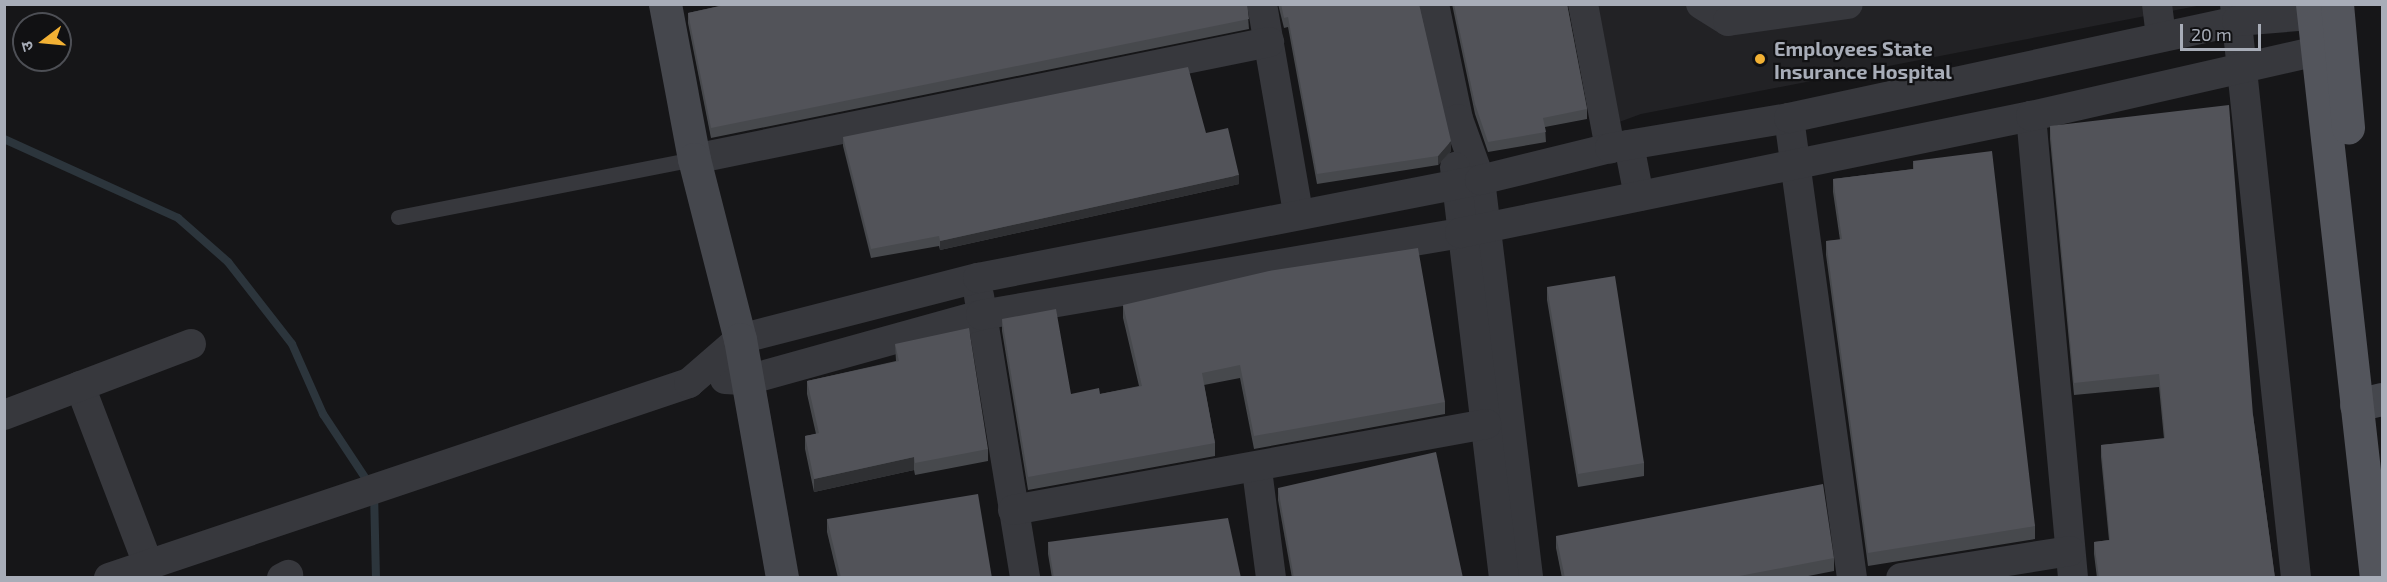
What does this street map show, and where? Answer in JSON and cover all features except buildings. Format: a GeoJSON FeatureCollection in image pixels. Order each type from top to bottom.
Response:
{"type":"FeatureCollection","features":[{"type":"Feature","properties":{"kind":"main road"},"geometry":{"type":"LineString","coordinates":[[2325,9],[2317,51],[2370,402]]}},
{"type":"Feature","properties":{"kind":"main road"},"geometry":{"type":"LineString","coordinates":[[2325,9],[2370,402],[2373,437],[2376,578]]}},
{"type":"Feature","properties":{"kind":"main road"},"geometry":{"type":"LineString","coordinates":[[2373,437],[2382,496]]}},
{"type":"Feature","properties":{"kind":"street"},"geometry":{"type":"LineString","coordinates":[[1262,4],[1298,212]]}},
{"type":"Feature","properties":{"kind":"street"},"geometry":{"type":"LineString","coordinates":[[1434,4],[1458,119],[1468,183],[1485,424],[1504,578]]}},
{"type":"Feature","properties":{"kind":"street"},"geometry":{"type":"LineString","coordinates":[[1583,4],[1619,147],[1639,196]]}},
{"type":"Feature","properties":{"kind":"street"},"geometry":{"type":"LineString","coordinates":[[1701,4],[1728,21],[1848,4]]}},
{"type":"Feature","properties":{"kind":"street"},"geometry":{"type":"LineString","coordinates":[[2157,4],[2161,37]]}},
{"type":"Feature","properties":{"kind":"street"},"geometry":{"type":"LineString","coordinates":[[670,5],[694,159],[740,339],[783,578]]}},
{"type":"Feature","properties":{"kind":"street"},"geometry":{"type":"LineString","coordinates":[[701,378],[740,339],[978,278],[1298,212],[1468,183],[1619,147],[1789,118],[2161,37],[2236,13],[2325,9]]}},
{"type":"Feature","properties":{"kind":"street"},"geometry":{"type":"LineString","coordinates":[[2236,13],[2296,578]]}},
{"type":"Feature","properties":{"kind":"street"},"geometry":{"type":"LineString","coordinates":[[694,159],[1269,42]]}},
{"type":"Feature","properties":{"kind":"street"},"geometry":{"type":"LineString","coordinates":[[109,578],[701,378],[747,380],[981,315],[1472,230],[2031,116],[2317,51]]}},
{"type":"Feature","properties":{"kind":"street"},"geometry":{"type":"LineString","coordinates":[[1901,578],[2072,564],[2031,116]]}},
{"type":"Feature","properties":{"kind":"street"},"geometry":{"type":"LineString","coordinates":[[1789,118],[1799,165],[1852,578]]}},
{"type":"Feature","properties":{"kind":"street"},"geometry":{"type":"LineString","coordinates":[[1472,230],[1528,578]]}},
{"type":"Feature","properties":{"kind":"street"},"geometry":{"type":"LineString","coordinates":[[978,278],[981,315],[1025,578]]}},
{"type":"Feature","properties":{"kind":"street"},"geometry":{"type":"LineString","coordinates":[[4,415],[191,344]]}},
{"type":"Feature","properties":{"kind":"street"},"geometry":{"type":"LineString","coordinates":[[80,386],[148,564]]}},
{"type":"Feature","properties":{"kind":"street"},"geometry":{"type":"LineString","coordinates":[[1013,510],[1257,470],[1485,424]]}},
{"type":"Feature","properties":{"kind":"street"},"geometry":{"type":"LineString","coordinates":[[1257,470],[1271,578]]}},
{"type":"Feature","properties":{"kind":"lane"},"geometry":{"type":"LineString","coordinates":[[398,218],[694,159]]}},
{"type":"Feature","properties":{"kind":"shaded area","name":"Employees State Insurance Hospital"},"geometry":{"type":"Polygon","coordinates":[[[1589,5],[2202,5],[1641,114],[1611,125],[1589,5]]]}},
{"type":"Feature","properties":{"kind":"waterway"},"geometry":{"type":"LineString","coordinates":[[4,139],[178,218],[228,262],[292,344],[323,414],[374,491],[376,578]]}},
{"type":"Feature","properties":{"kind":"place","name":"Employees State Insurance Hospital"},"geometry":{"type":"Point","coordinates":[1760,59]}}]}
